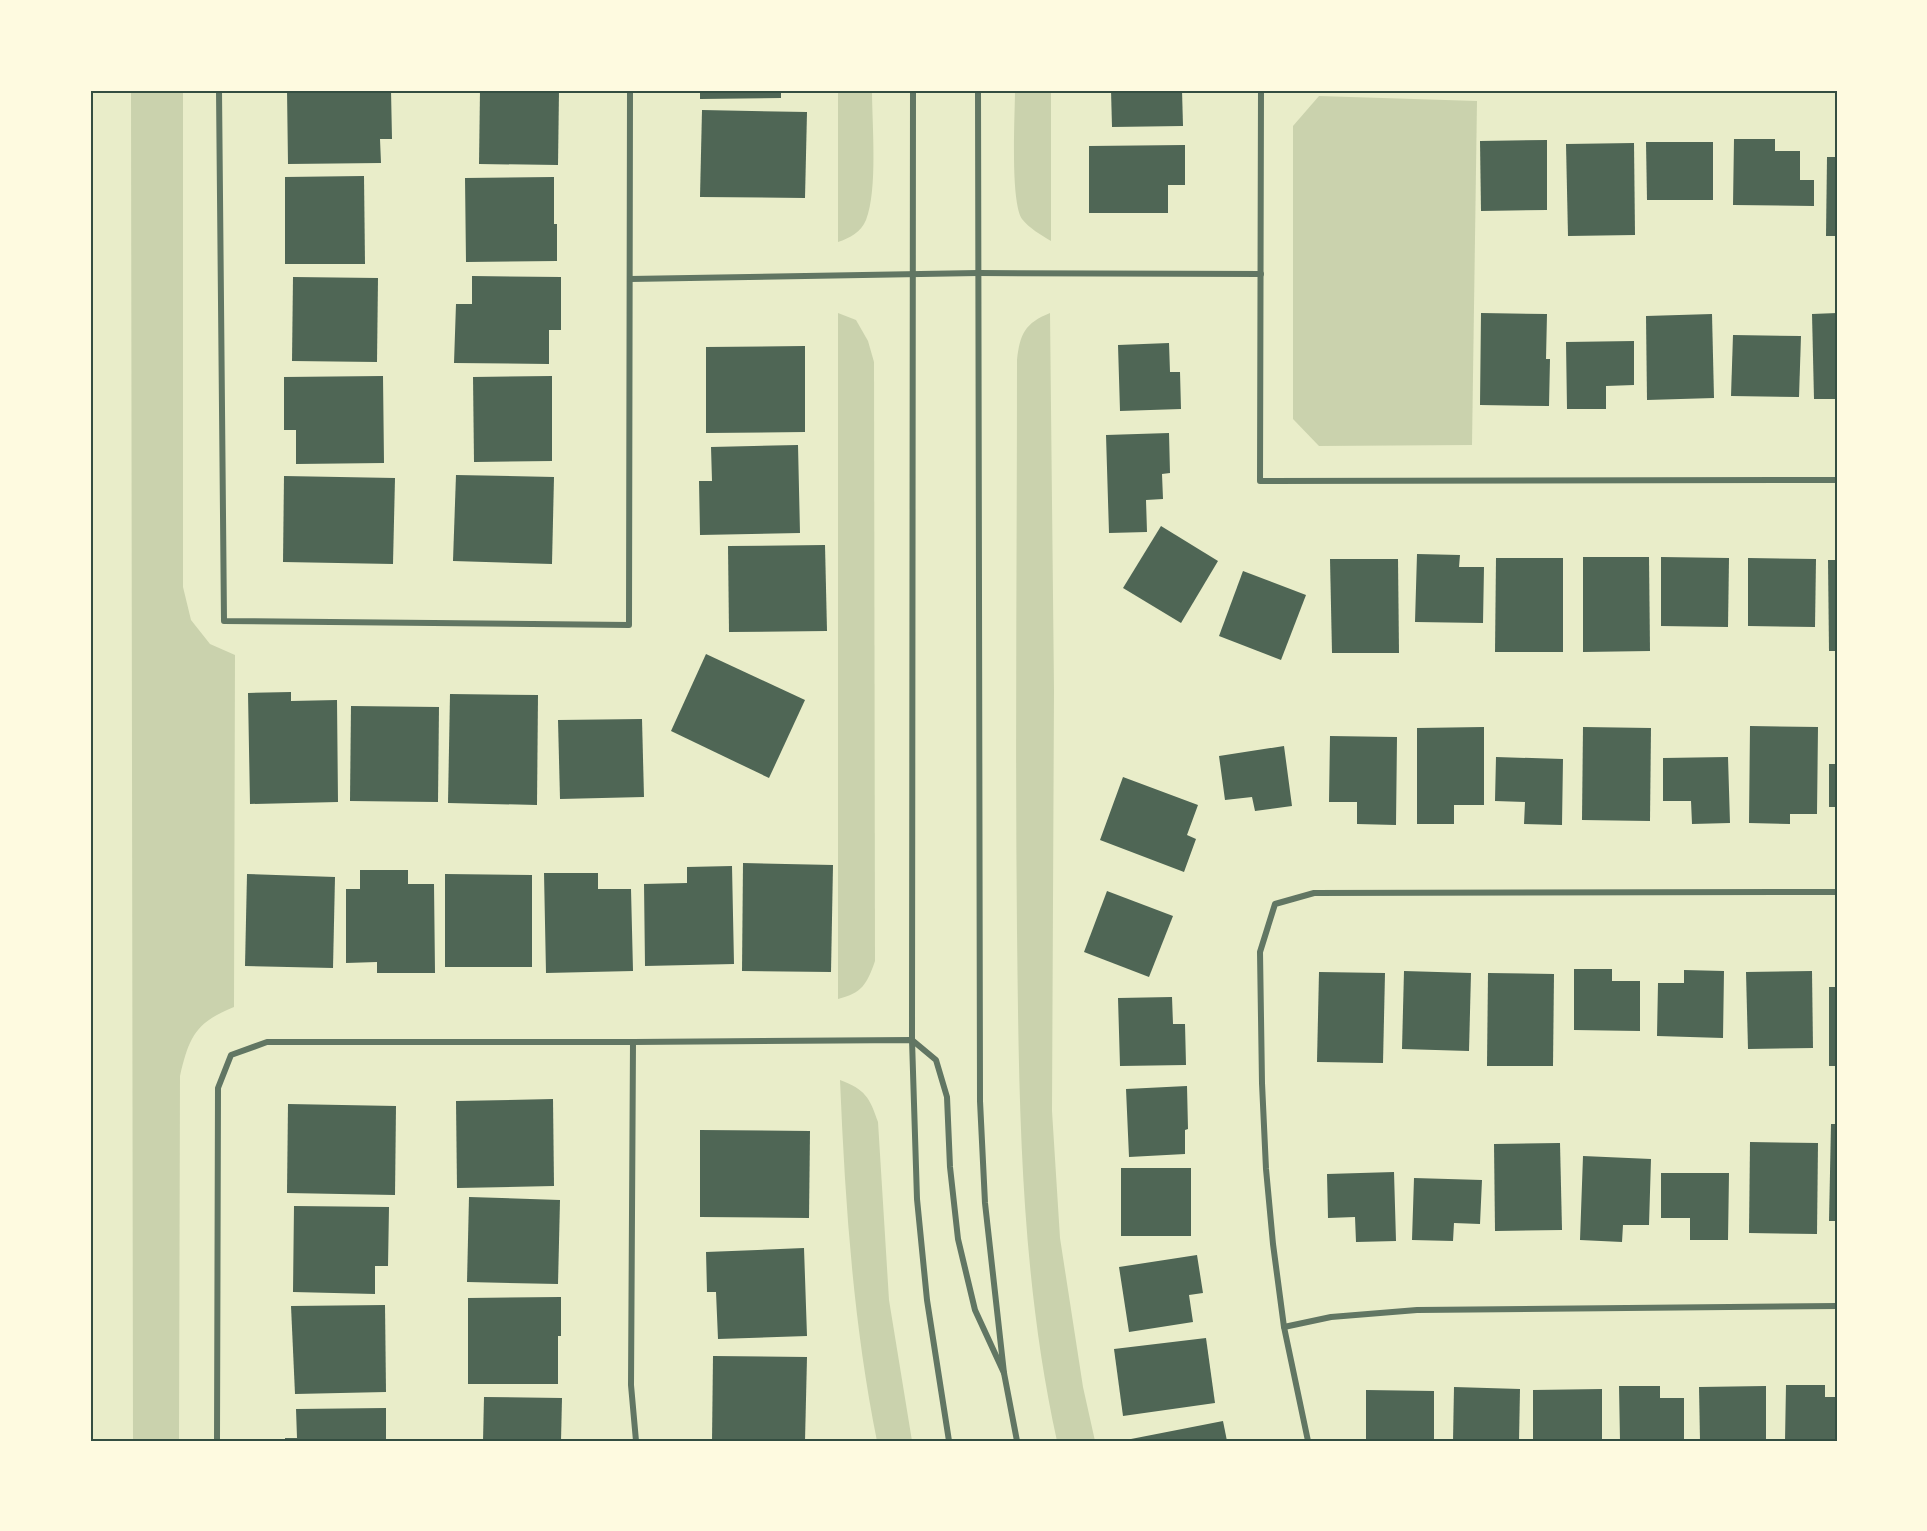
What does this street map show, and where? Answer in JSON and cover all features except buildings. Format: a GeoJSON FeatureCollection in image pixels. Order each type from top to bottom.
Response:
{"type":"FeatureCollection","features":[{"type":"Feature","properties":{"kind":"street"},"geometry":{"type":"LineString","coordinates":[[219,90],[224,621],[629,626],[630,90]]}},
{"type":"Feature","properties":{"kind":"street"},"geometry":{"type":"LineString","coordinates":[[913,90],[912,1040],[917,1199],[927,1300],[949,1441]]}},
{"type":"Feature","properties":{"kind":"street"},"geometry":{"type":"LineString","coordinates":[[978,90],[980,1101],[985,1203],[1004,1373],[1017,1441]]}},
{"type":"Feature","properties":{"kind":"street"},"geometry":{"type":"LineString","coordinates":[[1261,90],[1260,480],[1837,480]]}},
{"type":"Feature","properties":{"kind":"street"},"geometry":{"type":"LineString","coordinates":[[630,279],[978,273],[1261,274]]}},
{"type":"Feature","properties":{"kind":"street"},"geometry":{"type":"LineString","coordinates":[[1308,1441],[1284,1327],[1266,1169],[1260,952],[1275,904],[1314,893],[1837,892]]}},
{"type":"Feature","properties":{"kind":"street"},"geometry":{"type":"LineString","coordinates":[[217,1441],[218,1088],[231,1055],[267,1042],[912,1040],[936,1060],[947,1097],[950,1167],[958,1239],[975,1310],[1004,1373]]}},
{"type":"Feature","properties":{"kind":"street"},"geometry":{"type":"LineString","coordinates":[[633,1042],[632,1385],[636,1441]]}},
{"type":"Feature","properties":{"kind":"street"},"geometry":{"type":"LineString","coordinates":[[1284,1327],[1331,1317],[1417,1310],[1837,1306]]}},
{"type":"Feature","properties":{"kind":"green space"},"geometry":{"type":"Polygon","coordinates":[[[131,90],[183,90],[183,587],[191,620],[210,644],[235,655],[234,1007],[211,1019],[196,1032],[187,1051],[180,1076],[179,1441],[133,1441],[131,90]]]}},
{"type":"Feature","properties":{"kind":"green space"},"geometry":{"type":"Polygon","coordinates":[[[838,90],[872,90],[874,156],[872,192],[866,220],[855,234],[838,242],[838,90]]]}},
{"type":"Feature","properties":{"kind":"green space"},"geometry":{"type":"Polygon","coordinates":[[[1015,90],[1051,90],[1051,241],[1025,222],[1018,209],[1015,177],[1015,90]]]}},
{"type":"Feature","properties":{"kind":"green space"},"geometry":{"type":"Polygon","coordinates":[[[1319,96],[1477,101],[1472,445],[1319,446],[1293,419],[1293,126],[1319,96]]]}},
{"type":"Feature","properties":{"kind":"green space"},"geometry":{"type":"Polygon","coordinates":[[[838,313],[856,320],[868,341],[874,362],[875,961],[866,982],[853,994],[838,999],[838,313]]]}},
{"type":"Feature","properties":{"kind":"green space"},"geometry":{"type":"Polygon","coordinates":[[[1050,313],[1054,690],[1052,1111],[1060,1238],[1083,1387],[1095,1441],[1057,1441],[1035,1315],[1021,1124],[1016,860],[1017,360],[1025,330],[1029,325],[1050,313]]]}},
{"type":"Feature","properties":{"kind":"green space"},"geometry":{"type":"Polygon","coordinates":[[[840,1080],[865,1095],[878,1122],[889,1300],[912,1441],[877,1441],[862,1351],[851,1261],[840,1080]]]}}]}
